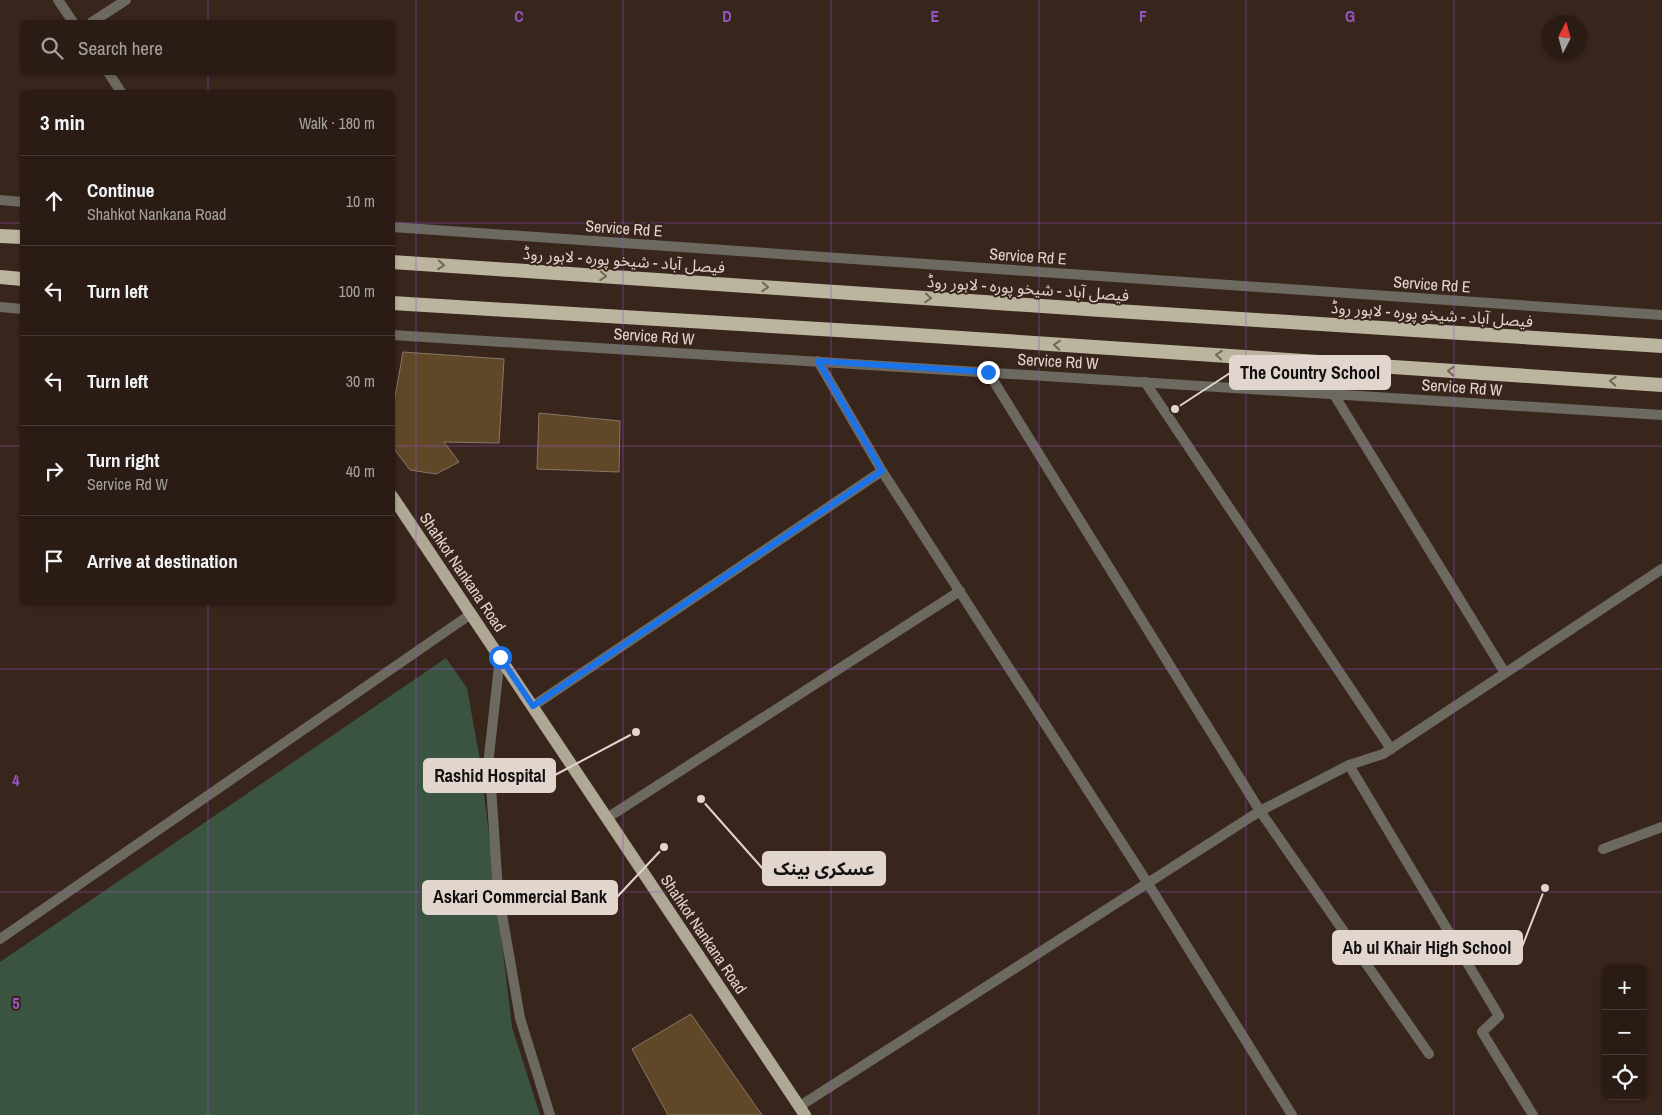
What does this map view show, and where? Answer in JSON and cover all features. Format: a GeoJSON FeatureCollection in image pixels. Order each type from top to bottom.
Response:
{"type":"FeatureCollection","features":[{"type":"Feature","properties":{"kind":"highway"},"geometry":{"type":"LineString","coordinates":[[0,236],[20,237]]}},
{"type":"Feature","properties":{"kind":"highway","name":"فیصل آباد - شیخو پورہ - لاہور روڈ"},"geometry":{"type":"LineString","coordinates":[[395,262],[1092,310],[1662,346]]}},
{"type":"Feature","properties":{"kind":"highway"},"geometry":{"type":"LineString","coordinates":[[0,277],[20,279]]}},
{"type":"Feature","properties":{"kind":"highway"},"geometry":{"type":"LineString","coordinates":[[395,303],[896,334],[1662,385]]}},
{"type":"Feature","properties":{"kind":"main road","name":"Shahkot Nankana Road"},"geometry":{"type":"LineString","coordinates":[[395,500],[803,1111]]}},
{"type":"Feature","properties":{"kind":"street"},"geometry":{"type":"LineString","coordinates":[[58,0],[73,20]]}},
{"type":"Feature","properties":{"kind":"street"},"geometry":{"type":"LineString","coordinates":[[95,20],[126,0]]}},
{"type":"Feature","properties":{"kind":"street"},"geometry":{"type":"LineString","coordinates":[[110,75],[120,90]]}},
{"type":"Feature","properties":{"kind":"street"},"geometry":{"type":"LineString","coordinates":[[0,200],[20,202]]}},
{"type":"Feature","properties":{"kind":"street","name":"Service Rd E"},"geometry":{"type":"LineString","coordinates":[[395,227],[1662,315]]}},
{"type":"Feature","properties":{"kind":"street"},"geometry":{"type":"LineString","coordinates":[[0,307],[20,309]]}},
{"type":"Feature","properties":{"kind":"street","name":"Service Rd W"},"geometry":{"type":"LineString","coordinates":[[395,335],[1662,414]]}},
{"type":"Feature","properties":{"kind":"street"},"geometry":{"type":"LineString","coordinates":[[818,361],[882,471],[1147,882],[1292,1115]]}},
{"type":"Feature","properties":{"kind":"street"},"geometry":{"type":"LineString","coordinates":[[988,372],[1260,810],[1429,1054]]}},
{"type":"Feature","properties":{"kind":"street"},"geometry":{"type":"LineString","coordinates":[[1145,382],[1391,749]]}},
{"type":"Feature","properties":{"kind":"street"},"geometry":{"type":"LineString","coordinates":[[1333,394],[1505,673]]}},
{"type":"Feature","properties":{"kind":"street"},"geometry":{"type":"LineString","coordinates":[[533,706],[882,471]]}},
{"type":"Feature","properties":{"kind":"street"},"geometry":{"type":"LineString","coordinates":[[803,1111],[1147,882],[1260,810],[1349,765],[1384,754],[1662,569]]}},
{"type":"Feature","properties":{"kind":"street"},"geometry":{"type":"LineString","coordinates":[[607,818],[960,592]]}},
{"type":"Feature","properties":{"kind":"street"},"geometry":{"type":"LineString","coordinates":[[0,939],[471,614]]}},
{"type":"Feature","properties":{"kind":"street"},"geometry":{"type":"LineString","coordinates":[[500,657],[490,756],[498,891],[520,1018],[550,1115]]}},
{"type":"Feature","properties":{"kind":"street"},"geometry":{"type":"LineString","coordinates":[[1349,765],[1499,1016],[1482,1032],[1533,1115]]}},
{"type":"Feature","properties":{"kind":"street"},"geometry":{"type":"LineString","coordinates":[[1603,849],[1662,826]]}},
{"type":"Feature","properties":{"kind":"green space"},"geometry":{"type":"Polygon","coordinates":[[[446,658],[467,688],[480,760],[512,1027],[540,1115],[0,1115],[0,962],[446,658]]]}},
{"type":"Feature","properties":{"kind":"building"},"geometry":{"type":"Polygon","coordinates":[[[403,352],[504,359],[499,443],[444,442],[459,462],[436,474],[410,470],[395,450],[395,397],[403,352]]]}},
{"type":"Feature","properties":{"kind":"building"},"geometry":{"type":"Polygon","coordinates":[[[539,413],[620,421],[619,472],[537,469],[539,413]]]}},
{"type":"Feature","properties":{"kind":"building"},"geometry":{"type":"Polygon","coordinates":[[[691,1014],[762,1115],[668,1115],[632,1049],[691,1014]]]}},
{"type":"Feature","properties":{"kind":"place","name":"The Country School"},"geometry":{"type":"Point","coordinates":[1175,409]}},
{"type":"Feature","properties":{"kind":"place","name":"Rashid Hospital"},"geometry":{"type":"Point","coordinates":[636,732]}},
{"type":"Feature","properties":{"kind":"place","name":"عسکری بینک"},"geometry":{"type":"Point","coordinates":[701,799]}},
{"type":"Feature","properties":{"kind":"place","name":"Askari Commercial Bank"},"geometry":{"type":"Point","coordinates":[664,847]}},
{"type":"Feature","properties":{"kind":"place","name":"Ab ul Khair High School"},"geometry":{"type":"Point","coordinates":[1545,888]}},
{"type":"Feature","properties":{"kind":"route"},"geometry":{"type":"LineString","coordinates":[[500,657],[533,706],[882,471],[818,361],[988,372]]}}]}
